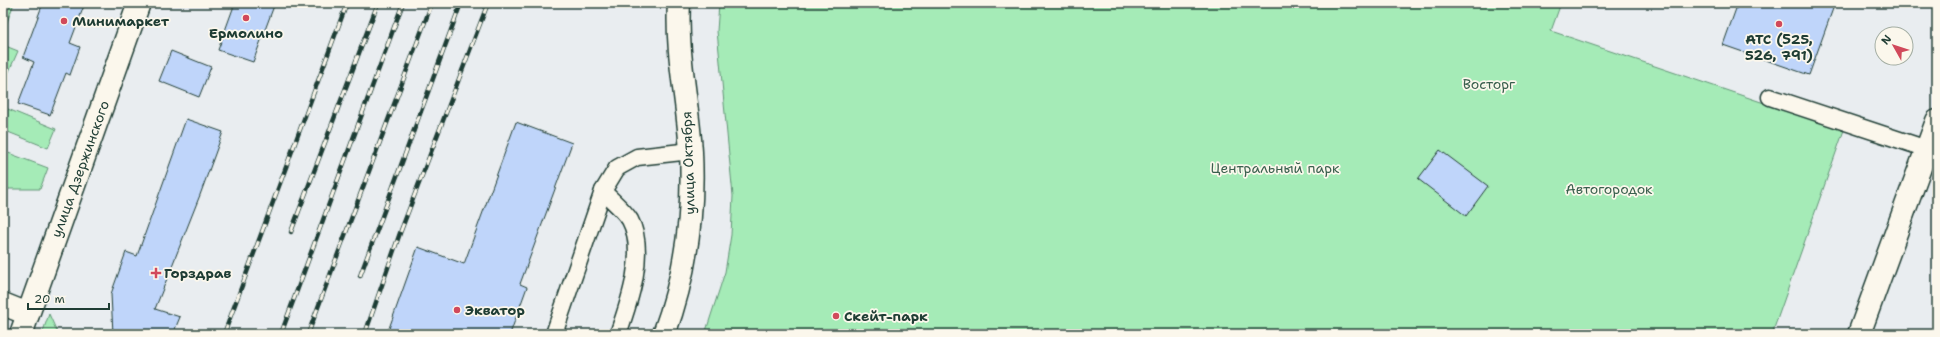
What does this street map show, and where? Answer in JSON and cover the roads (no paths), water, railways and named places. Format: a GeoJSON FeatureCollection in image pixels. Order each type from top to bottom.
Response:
{"type":"FeatureCollection","features":[{"type":"Feature","properties":{"kind":"street","name":"улица Дзержинского"},"geometry":{"type":"LineString","coordinates":[[24,324],[139,3]]}},
{"type":"Feature","properties":{"kind":"street","name":"улица Октября"},"geometry":{"type":"LineString","coordinates":[[667,329],[683,268],[692,208],[690,151],[681,56],[679,3]]}},
{"type":"Feature","properties":{"kind":"street"},"geometry":{"type":"LineString","coordinates":[[1859,334],[1937,121]]}},
{"type":"Feature","properties":{"kind":"street"},"geometry":{"type":"LineString","coordinates":[[3,304],[24,324]]}},
{"type":"Feature","properties":{"kind":"lane"},"geometry":{"type":"LineString","coordinates":[[1770,97],[1927,149]]}},
{"type":"Feature","properties":{"kind":"lane"},"geometry":{"type":"LineString","coordinates":[[554,334],[603,191],[617,168],[637,157],[690,151]]}},
{"type":"Feature","properties":{"kind":"lane"},"geometry":{"type":"LineString","coordinates":[[603,191],[630,220],[636,241],[637,261],[627,310],[618,334]]}},
{"type":"Feature","properties":{"kind":"railway"},"geometry":{"type":"LineString","coordinates":[[224,334],[347,3]]}},
{"type":"Feature","properties":{"kind":"railway"},"geometry":{"type":"LineString","coordinates":[[291,232],[378,3]]}},
{"type":"Feature","properties":{"kind":"railway"},"geometry":{"type":"LineString","coordinates":[[281,334],[403,3]]}},
{"type":"Feature","properties":{"kind":"railway"},"geometry":{"type":"LineString","coordinates":[[308,334],[432,3]]}},
{"type":"Feature","properties":{"kind":"railway"},"geometry":{"type":"LineString","coordinates":[[360,276],[461,3]]}},
{"type":"Feature","properties":{"kind":"railway"},"geometry":{"type":"LineString","coordinates":[[365,334],[400,233],[488,3]]}},
{"type":"Feature","properties":{"kind":"place","name":"Ермолино"},"geometry":{"type":"Point","coordinates":[246,18]}},
{"type":"Feature","properties":{"kind":"place","name":"Минимаркет"},"geometry":{"type":"Point","coordinates":[64,21]}},
{"type":"Feature","properties":{"kind":"place","name":"АТС (525, 526, 791)"},"geometry":{"type":"Point","coordinates":[1779,24]}},
{"type":"Feature","properties":{"kind":"place","name":"Горздрав"},"geometry":{"type":"Point","coordinates":[156,273]}},
{"type":"Feature","properties":{"kind":"place","name":"Экватор"},"geometry":{"type":"Point","coordinates":[457,310]}},
{"type":"Feature","properties":{"kind":"place","name":"Скейт-парк"},"geometry":{"type":"Point","coordinates":[836,316]}},
{"type":"Feature","properties":{"kind":"park label","name":"Восторг"},"geometry":{"type":"Point","coordinates":[1489,84]}},
{"type":"Feature","properties":{"kind":"park label","name":"Центральный парк"},"geometry":{"type":"Point","coordinates":[1275,168]}},
{"type":"Feature","properties":{"kind":"park label","name":"Автогородок"},"geometry":{"type":"Point","coordinates":[1609,189]}}]}
